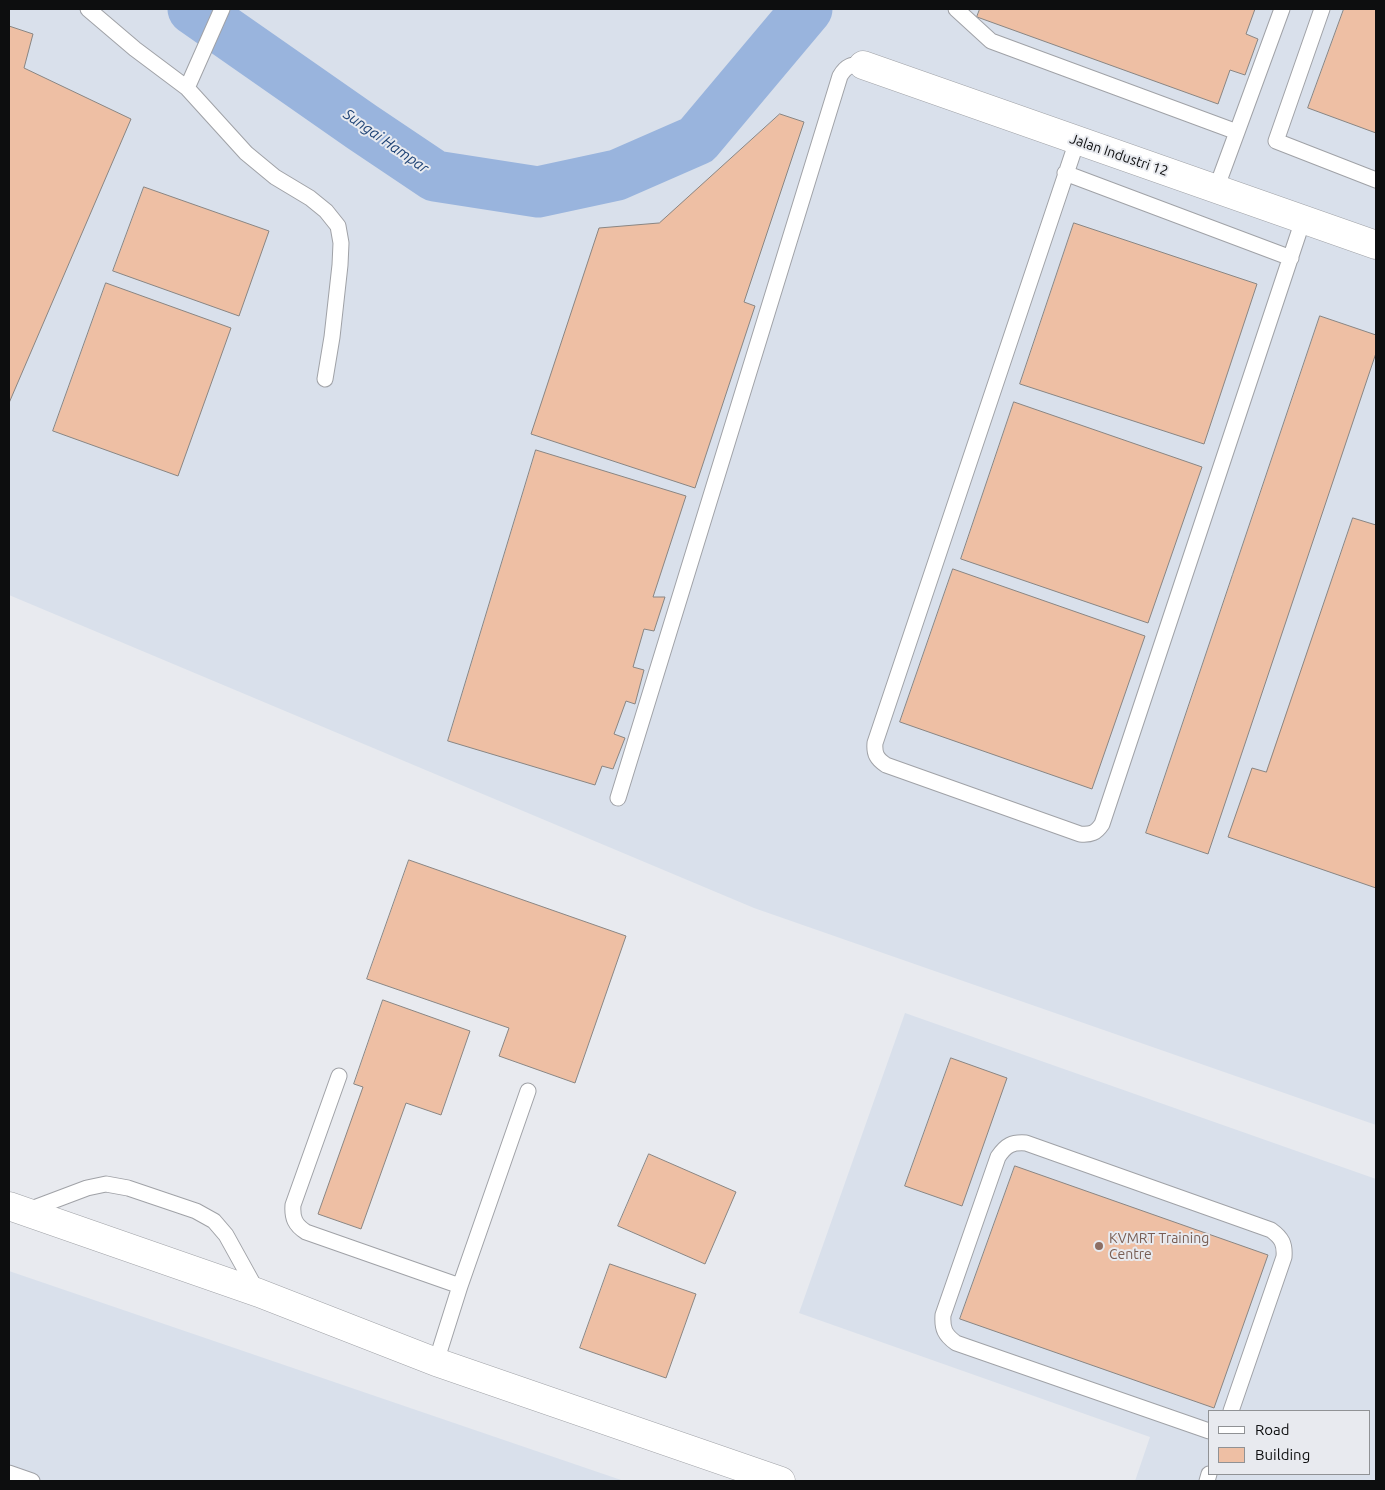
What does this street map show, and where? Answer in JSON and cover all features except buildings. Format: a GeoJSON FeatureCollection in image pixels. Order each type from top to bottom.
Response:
{"type":"FeatureCollection","features":[{"type":"Feature","properties":{"kind":"street","name":"Jalan Industri 12"},"geometry":{"type":"LineString","coordinates":[[862,65],[1376,246]]}},
{"type":"Feature","properties":{"kind":"street"},"geometry":{"type":"LineString","coordinates":[[17,1209],[259,1294],[436,1362],[781,1481]]}},
{"type":"Feature","properties":{"kind":"lane"},"geometry":{"type":"LineString","coordinates":[[88,9],[135,49],[187,88],[246,153],[276,177],[310,198],[326,211],[338,226],[341,243],[340,265],[325,379]]}},
{"type":"Feature","properties":{"kind":"lane"},"geometry":{"type":"LineString","coordinates":[[187,88],[222,9]]}},
{"type":"Feature","properties":{"kind":"lane"},"geometry":{"type":"LineString","coordinates":[[956,9],[991,40],[1237,132]]}},
{"type":"Feature","properties":{"kind":"lane"},"geometry":{"type":"LineString","coordinates":[[1216,189],[1282,9]]}},
{"type":"Feature","properties":{"kind":"lane"},"geometry":{"type":"LineString","coordinates":[[1322,9],[1276,141],[1376,180]]}},
{"type":"Feature","properties":{"kind":"lane"},"geometry":{"type":"LineString","coordinates":[[618,798],[840,76],[845,68],[853,64],[862,65]]}},
{"type":"Feature","properties":{"kind":"lane"},"geometry":{"type":"LineString","coordinates":[[1077,140],[875,743],[874,752],[879,760],[886,765],[1080,834],[1089,835],[1097,831],[1102,824],[1303,220]]}},
{"type":"Feature","properties":{"kind":"lane"},"geometry":{"type":"LineString","coordinates":[[1065,173],[1291,258]]}},
{"type":"Feature","properties":{"kind":"lane"},"geometry":{"type":"LineString","coordinates":[[339,1076],[293,1205],[292,1216],[297,1226],[306,1232],[460,1286]]}},
{"type":"Feature","properties":{"kind":"lane"},"geometry":{"type":"LineString","coordinates":[[436,1362],[460,1286],[528,1091]]}},
{"type":"Feature","properties":{"kind":"lane"},"geometry":{"type":"LineString","coordinates":[[1208,1431],[956,1343],[947,1336],[942,1326],[943,1315],[998,1157],[1005,1147],[1015,1143],[1026,1143],[1271,1230],[1280,1236],[1285,1246],[1284,1257],[1231,1410]]}},
{"type":"Feature","properties":{"kind":"lane"},"geometry":{"type":"LineString","coordinates":[[17,1209],[106,1184],[128,1188],[188,1208],[214,1221],[226,1235],[259,1294]]}},
{"type":"Feature","properties":{"kind":"lane"},"geometry":{"type":"LineString","coordinates":[[9,1473],[32,1481]]}},
{"type":"Feature","properties":{"kind":"shaded area"},"geometry":{"type":"Polygon","coordinates":[[[9,9],[1376,9],[1376,1125],[754,908],[9,595],[9,9]]]}},
{"type":"Feature","properties":{"kind":"shaded area","name":"KVMRT Training Centre"},"geometry":{"type":"Polygon","coordinates":[[[905,1013],[1376,1179],[1376,1481],[1135,1481],[1150,1437],[799,1313],[905,1013]]]}},
{"type":"Feature","properties":{"kind":"shaded area"},"geometry":{"type":"Polygon","coordinates":[[[9,1271],[624,1481],[9,1481],[9,1271]]]}},
{"type":"Feature","properties":{"kind":"waterway","name":"Sungai Hampar"},"geometry":{"type":"LineString","coordinates":[[193,9],[435,176],[538,192],[617,175],[697,140],[807,9]]}},
{"type":"Feature","properties":{"kind":"place","name":"KVMRT Training Centre"},"geometry":{"type":"Point","coordinates":[1099,1246]}}]}
